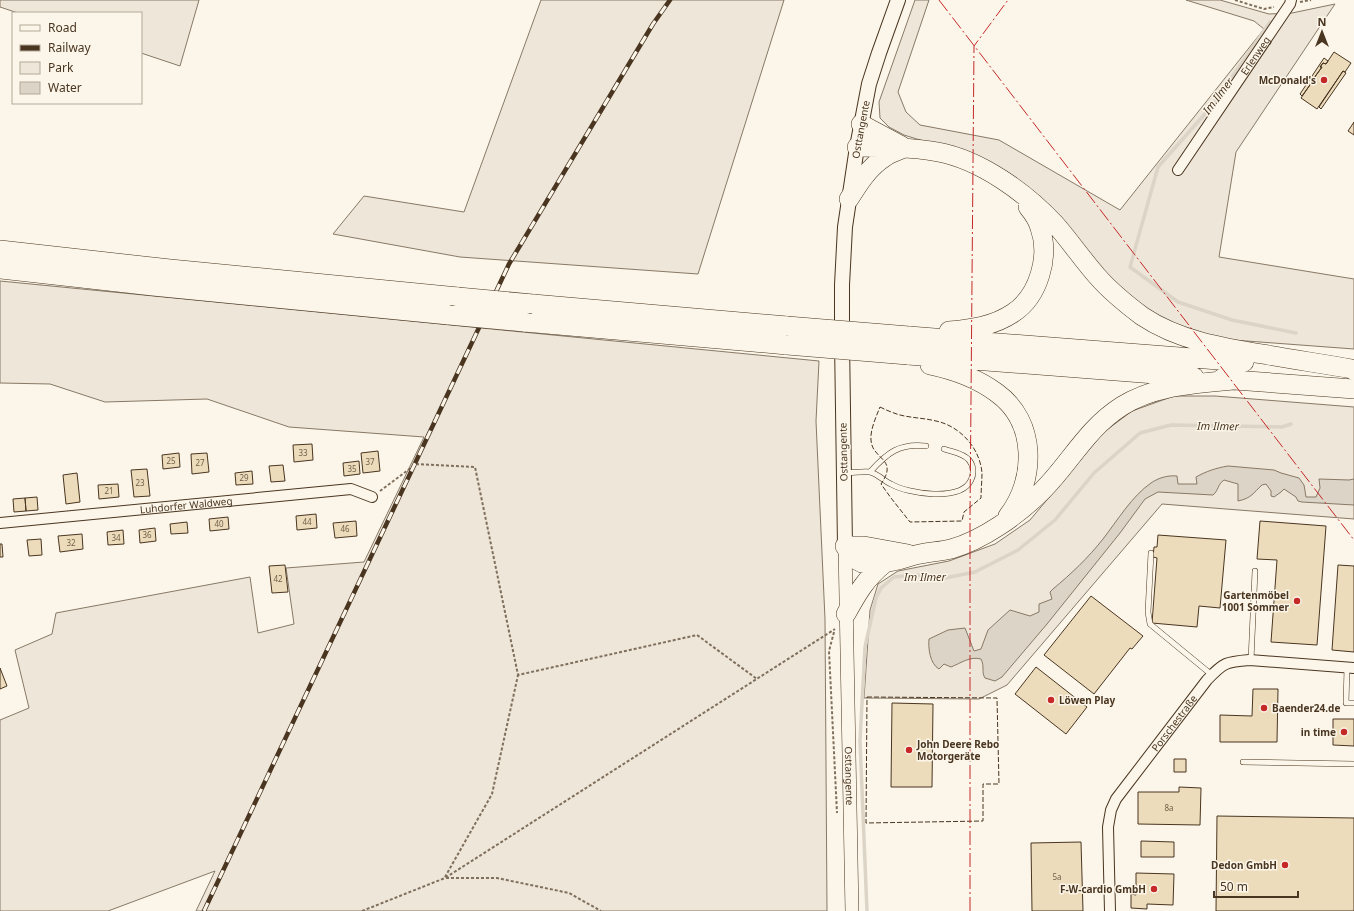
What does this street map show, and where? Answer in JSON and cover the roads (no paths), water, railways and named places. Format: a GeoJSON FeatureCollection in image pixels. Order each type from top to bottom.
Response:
{"type":"FeatureCollection","features":[{"type":"Feature","properties":{"kind":"highway"},"geometry":{"type":"LineString","coordinates":[[861,124],[905,147]]}},
{"type":"Feature","properties":{"kind":"highway"},"geometry":{"type":"LineString","coordinates":[[857,147],[905,147],[940,152],[963,160],[986,171],[1007,184],[1031,202],[1055,224],[1098,277],[1118,298],[1143,316],[1185,337],[1225,348],[1354,370]]}},
{"type":"Feature","properties":{"kind":"highway"},"geometry":{"type":"LineString","coordinates":[[849,199],[872,167],[885,157],[905,147]]}},
{"type":"Feature","properties":{"kind":"highway"},"geometry":{"type":"LineString","coordinates":[[909,336],[979,327],[1014,313],[1026,300],[1035,286],[1041,270],[1043,259],[1043,239],[1035,216],[1007,184]]}},
{"type":"Feature","properties":{"kind":"highway"},"geometry":{"type":"LineString","coordinates":[[0,250],[533,304],[909,336],[1354,370]]}},
{"type":"Feature","properties":{"kind":"highway"},"geometry":{"type":"LineString","coordinates":[[0,269],[153,286],[449,315],[787,345],[836,350],[888,359],[908,358],[1354,389]]}},
{"type":"Feature","properties":{"kind":"highway"},"geometry":{"type":"LineString","coordinates":[[908,358],[965,375],[997,393],[1016,413],[1025,434],[1029,463],[1027,476],[1019,498],[1004,522]]}},
{"type":"Feature","properties":{"kind":"highway"},"geometry":{"type":"LineString","coordinates":[[845,546],[853,558],[867,564],[886,562],[950,549],[969,542],[989,532],[1030,503],[1057,476],[1089,433],[1105,418],[1124,405],[1149,394],[1177,386],[1233,380]]}},
{"type":"Feature","properties":{"kind":"highway"},"geometry":{"type":"LineString","coordinates":[[845,546],[870,547],[916,555]]}},
{"type":"Feature","properties":{"kind":"highway"},"geometry":{"type":"LineString","coordinates":[[846,614],[864,584],[874,572],[886,562]]}},
{"type":"Feature","properties":{"kind":"main road","name":"Osttangente"},"geometry":{"type":"LineString","coordinates":[[845,546],[842,285],[845,235],[861,124],[873,72],[898,0]]}},
{"type":"Feature","properties":{"kind":"street","name":"Erlenweg"},"geometry":{"type":"LineString","coordinates":[[1178,170],[1290,2]]}},
{"type":"Feature","properties":{"kind":"street","name":"Luhdorfer Waldweg"},"geometry":{"type":"LineString","coordinates":[[0,524],[351,489],[372,497]]}},
{"type":"Feature","properties":{"kind":"street","name":"Osttangente"},"geometry":{"type":"LineString","coordinates":[[845,546],[852,911]]}},
{"type":"Feature","properties":{"kind":"street","name":"Porschestraße"},"geometry":{"type":"LineString","coordinates":[[1110,911],[1108,827],[1113,805],[1116,799],[1220,666],[1233,661],[1251,660],[1350,668]]}},
{"type":"Feature","properties":{"kind":"lane"},"geometry":{"type":"LineString","coordinates":[[870,472],[882,458],[899,448],[913,444],[926,446]]}},
{"type":"Feature","properties":{"kind":"lane"},"geometry":{"type":"LineString","coordinates":[[843,473],[870,472],[891,484],[914,492],[948,494],[959,492],[970,482],[973,474],[973,468],[969,460],[962,455],[944,449]]}},
{"type":"Feature","properties":{"kind":"lane"},"geometry":{"type":"LineString","coordinates":[[1151,553],[1148,612],[1150,624],[1212,675]]}},
{"type":"Feature","properties":{"kind":"lane"},"geometry":{"type":"LineString","coordinates":[[1251,660],[1255,571]]}},
{"type":"Feature","properties":{"kind":"lane"},"geometry":{"type":"LineString","coordinates":[[1350,668],[1346,703],[1354,703]]}},
{"type":"Feature","properties":{"kind":"lane"},"geometry":{"type":"LineString","coordinates":[[1243,762],[1354,764]]}},
{"type":"Feature","properties":{"kind":"water"},"geometry":{"type":"Polygon","coordinates":[[[1228,466],[1274,470],[1299,478],[1304,485],[1306,497],[1316,497],[1320,488],[1319,479],[1354,479],[1354,505],[1302,502],[1298,501],[1296,497],[1284,489],[1274,497],[1271,496],[1271,491],[1266,484],[1262,485],[1249,497],[1238,501],[1238,484],[1224,480],[1213,495],[1158,492],[1145,499],[1120,533],[1047,624],[1002,677],[995,681],[985,678],[981,659],[977,658],[969,659],[951,667],[944,664],[939,669],[936,667],[929,651],[929,639],[948,630],[965,628],[974,651],[981,649],[988,630],[1010,610],[1030,616],[1039,612],[1039,604],[1052,599],[1050,592],[1073,572],[1091,553],[1137,495],[1151,483],[1163,477],[1177,476],[1178,484],[1197,484],[1196,477],[1212,470],[1228,466]]]}},
{"type":"Feature","properties":{"kind":"waterway","name":"Im Ilmer"},"geometry":{"type":"LineString","coordinates":[[1270,22],[1212,106],[1158,167],[1130,267],[1178,302],[1232,320],[1296,333]]}},
{"type":"Feature","properties":{"kind":"waterway","name":"Im Ilmer"},"geometry":{"type":"LineString","coordinates":[[867,911],[860,741],[865,647],[876,598],[881,588],[894,577],[918,575],[945,578],[975,572],[1018,550],[1055,520],[1094,473],[1140,433],[1171,425],[1282,427],[1291,424]]}},
{"type":"Feature","properties":{"kind":"railway"},"geometry":{"type":"LineString","coordinates":[[204,911],[509,264],[653,24],[670,0]]}},
{"type":"Feature","properties":{"kind":"place","name":"McDonald's"},"geometry":{"type":"Point","coordinates":[1324,80]}},
{"type":"Feature","properties":{"kind":"place","name":"Gartenmöbel 1001 Sommer"},"geometry":{"type":"Point","coordinates":[1297,601]}},
{"type":"Feature","properties":{"kind":"place","name":"Löwen Play"},"geometry":{"type":"Point","coordinates":[1051,700]}},
{"type":"Feature","properties":{"kind":"place","name":"Baender24.de"},"geometry":{"type":"Point","coordinates":[1264,708]}},
{"type":"Feature","properties":{"kind":"place","name":"in time"},"geometry":{"type":"Point","coordinates":[1344,732]}},
{"type":"Feature","properties":{"kind":"place","name":"John Deere Rebo Motorgeräte"},"geometry":{"type":"Point","coordinates":[909,750]}},
{"type":"Feature","properties":{"kind":"place","name":"Dedon GmbH"},"geometry":{"type":"Point","coordinates":[1285,865]}},
{"type":"Feature","properties":{"kind":"place","name":"F-W-cardio GmbH"},"geometry":{"type":"Point","coordinates":[1154,889]}}]}
